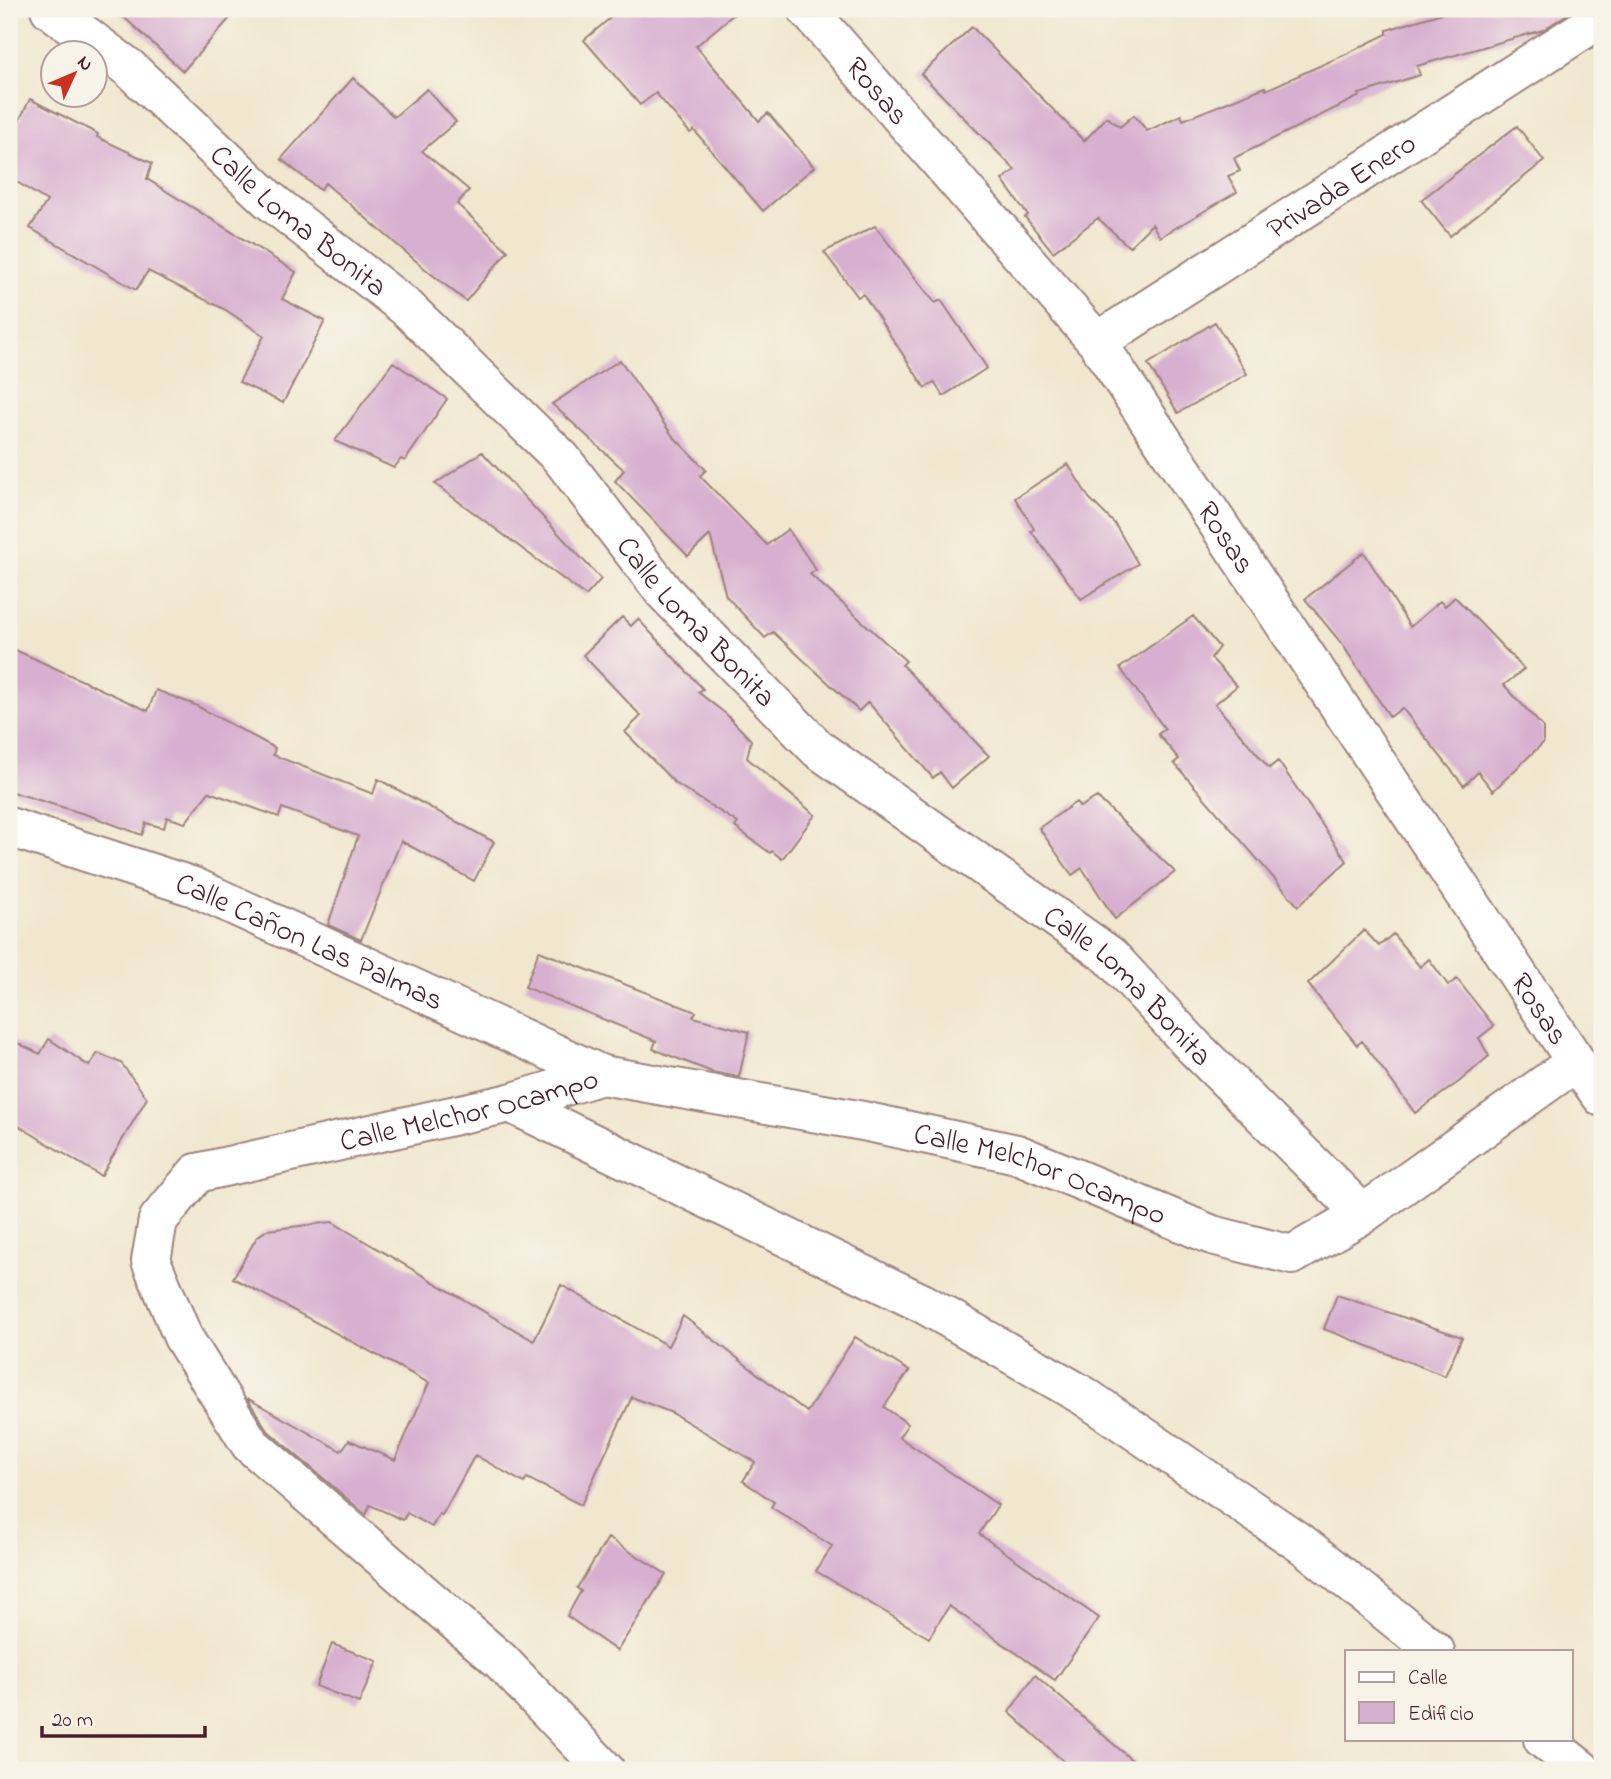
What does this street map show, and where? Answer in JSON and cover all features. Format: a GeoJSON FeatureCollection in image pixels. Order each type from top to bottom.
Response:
{"type":"FeatureCollection","features":[{"type":"Feature","properties":{"kind":"street","name":"Calle Loma Bonita"},"geometry":{"type":"LineString","coordinates":[[50,9],[128,68],[268,199],[418,318],[561,458],[664,592],[818,750],[1110,956],[1194,1047],[1363,1214]]}},
{"type":"Feature","properties":{"kind":"street","name":"Rosas"},"geometry":{"type":"LineString","coordinates":[[807,9],[1097,342],[1576,1062],[1602,1097]]}},
{"type":"Feature","properties":{"kind":"street","name":"Privada Enero"},"geometry":{"type":"LineString","coordinates":[[1097,342],[1587,27]]}},
{"type":"Feature","properties":{"kind":"street","name":"Calle Cañon Las Palmas"},"geometry":{"type":"LineString","coordinates":[[9,827],[194,887],[602,1075]]}},
{"type":"Feature","properties":{"kind":"street","name":"Calle Melchor Ocampo"},"geometry":{"type":"LineString","coordinates":[[605,1770],[501,1661],[250,1444],[183,1337],[151,1261],[158,1220],[197,1173],[510,1103],[602,1075],[863,1121],[1017,1154],[1212,1235],[1292,1255],[1363,1214],[1576,1062]]}},
{"type":"Feature","properties":{"kind":"street"},"geometry":{"type":"LineString","coordinates":[[510,1103],[924,1304],[1084,1396],[1306,1547],[1434,1650]]}},
{"type":"Feature","properties":{"kind":"street"},"geometry":{"type":"LineString","coordinates":[[1544,1740],[1582,1770]]}},
{"type":"Feature","properties":{"kind":"building"},"geometry":{"type":"Polygon","coordinates":[[[115,9],[238,9],[183,71],[115,9]]]}},
{"type":"Feature","properties":{"kind":"building"},"geometry":{"type":"Polygon","coordinates":[[[621,9],[740,9],[696,46],[759,121],[768,113],[814,167],[763,211],[694,130],[690,133],[656,93],[640,105],[584,40],[621,9]]]}},
{"type":"Feature","properties":{"kind":"building"},"geometry":{"type":"Polygon","coordinates":[[[1455,9],[1568,9],[1569,13],[1543,30],[1417,66],[1420,75],[1359,94],[1360,96],[1234,158],[1240,171],[1228,176],[1237,192],[1160,237],[1152,224],[1129,247],[1098,218],[1053,252],[1025,217],[1028,215],[1002,180],[1015,170],[921,74],[972,27],[1084,141],[1107,117],[1120,127],[1134,115],[1147,131],[1181,115],[1183,120],[1265,87],[1266,90],[1387,34],[1387,30],[1455,9]]]}},
{"type":"Feature","properties":{"kind":"building"},"geometry":{"type":"Polygon","coordinates":[[[353,78],[394,117],[427,89],[456,122],[422,151],[469,190],[457,204],[508,251],[466,301],[325,183],[320,190],[281,159],[353,78]]]}},
{"type":"Feature","properties":{"kind":"building"},"geometry":{"type":"Polygon","coordinates":[[[30,99],[38,103],[38,108],[47,108],[98,134],[97,137],[152,163],[147,179],[296,272],[282,299],[325,321],[283,403],[239,382],[264,336],[226,310],[148,271],[136,290],[30,228],[47,201],[9,177],[9,141],[30,99]]]}},
{"type":"Feature","properties":{"kind":"building"},"geometry":{"type":"Polygon","coordinates":[[[1517,126],[1544,161],[1450,236],[1421,200],[1517,126]]]}},
{"type":"Feature","properties":{"kind":"building"},"geometry":{"type":"Polygon","coordinates":[[[875,226],[935,303],[941,300],[987,368],[943,396],[934,382],[925,388],[863,294],[858,297],[824,252],[875,226]]]}},
{"type":"Feature","properties":{"kind":"building"},"geometry":{"type":"Polygon","coordinates":[[[1215,322],[1247,374],[1178,413],[1148,364],[1215,322]]]}},
{"type":"Feature","properties":{"kind":"building"},"geometry":{"type":"Polygon","coordinates":[[[620,360],[672,435],[706,470],[700,476],[767,545],[788,529],[816,570],[810,574],[906,661],[902,665],[989,756],[952,788],[940,772],[933,778],[868,702],[859,711],[773,632],[765,638],[726,596],[710,535],[688,556],[615,481],[624,470],[552,404],[620,360]]]}},
{"type":"Feature","properties":{"kind":"building"},"geometry":{"type":"Polygon","coordinates":[[[393,362],[447,399],[405,461],[401,459],[394,468],[335,441],[393,362]]]}},
{"type":"Feature","properties":{"kind":"building"},"geometry":{"type":"Polygon","coordinates":[[[482,452],[601,579],[586,596],[435,484],[482,452]]]}},
{"type":"Feature","properties":{"kind":"building"},"geometry":{"type":"Polygon","coordinates":[[[1068,464],[1089,498],[1115,524],[1138,564],[1081,599],[1031,531],[1034,529],[1015,498],[1068,464]]]}},
{"type":"Feature","properties":{"kind":"building"},"geometry":{"type":"Polygon","coordinates":[[[1364,552],[1410,627],[1440,601],[1445,606],[1455,597],[1524,669],[1504,685],[1543,727],[1543,743],[1493,791],[1478,772],[1464,786],[1402,708],[1390,717],[1342,644],[1305,599],[1364,552]]]}},
{"type":"Feature","properties":{"kind":"building"},"geometry":{"type":"Polygon","coordinates":[[[1193,616],[1219,647],[1211,658],[1237,686],[1215,704],[1269,768],[1278,761],[1347,861],[1298,906],[1174,763],[1179,759],[1158,734],[1165,729],[1120,668],[1193,616]]]}},
{"type":"Feature","properties":{"kind":"building"},"geometry":{"type":"Polygon","coordinates":[[[622,617],[631,626],[638,619],[703,689],[698,692],[726,714],[751,740],[747,758],[815,815],[782,859],[735,827],[738,823],[675,783],[625,732],[641,716],[583,655],[622,617]]]}},
{"type":"Feature","properties":{"kind":"building"},"geometry":{"type":"Polygon","coordinates":[[[9,647],[148,711],[156,690],[195,705],[275,748],[273,755],[373,794],[378,779],[494,842],[474,881],[401,841],[361,940],[328,925],[358,836],[282,808],[279,817],[209,792],[185,823],[167,817],[164,828],[146,823],[142,835],[9,791],[9,647]]]}},
{"type":"Feature","properties":{"kind":"building"},"geometry":{"type":"Polygon","coordinates":[[[1097,797],[1175,872],[1115,919],[1082,868],[1072,875],[1039,828],[1076,802],[1080,807],[1097,797]]]}},
{"type":"Feature","properties":{"kind":"building"},"geometry":{"type":"Polygon","coordinates":[[[1364,930],[1379,946],[1393,934],[1420,967],[1429,959],[1448,985],[1457,979],[1494,1026],[1479,1038],[1489,1056],[1460,1081],[1415,1113],[1362,1041],[1357,1045],[1308,984],[1364,930]]]}},
{"type":"Feature","properties":{"kind":"building"},"geometry":{"type":"Polygon","coordinates":[[[539,951],[696,1012],[693,1017],[749,1032],[739,1077],[712,1072],[653,1049],[656,1041],[525,987],[539,951]]]}},
{"type":"Feature","properties":{"kind":"building"},"geometry":{"type":"Polygon","coordinates":[[[9,1039],[40,1054],[49,1039],[89,1066],[98,1053],[121,1063],[147,1098],[101,1176],[9,1120],[9,1039]]]}},
{"type":"Feature","properties":{"kind":"building"},"geometry":{"type":"Polygon","coordinates":[[[332,1222],[534,1341],[561,1285],[668,1346],[683,1316],[807,1412],[855,1337],[909,1371],[884,1407],[908,1424],[899,1437],[998,1505],[979,1534],[1099,1618],[1055,1680],[949,1606],[929,1638],[816,1571],[832,1546],[771,1507],[774,1502],[743,1481],[755,1462],[672,1413],[632,1397],[581,1505],[527,1478],[524,1483],[475,1455],[442,1515],[439,1514],[432,1527],[407,1513],[403,1520],[370,1505],[366,1515],[267,1430],[247,1398],[341,1451],[349,1440],[395,1460],[429,1383],[233,1278],[257,1237],[267,1230],[332,1222]]]}},
{"type":"Feature","properties":{"kind":"building"},"geometry":{"type":"Polygon","coordinates":[[[1337,1295],[1462,1337],[1445,1376],[1324,1329],[1337,1295]]]}},
{"type":"Feature","properties":{"kind":"building"},"geometry":{"type":"Polygon","coordinates":[[[608,1538],[666,1574],[617,1651],[567,1616],[581,1591],[577,1588],[608,1538]]]}},
{"type":"Feature","properties":{"kind":"building"},"geometry":{"type":"Polygon","coordinates":[[[332,1644],[377,1661],[359,1703],[316,1686],[332,1644]]]}},
{"type":"Feature","properties":{"kind":"building"},"geometry":{"type":"Polygon","coordinates":[[[1035,1675],[1143,1770],[1073,1770],[1009,1712],[1035,1675]]]}}]}
